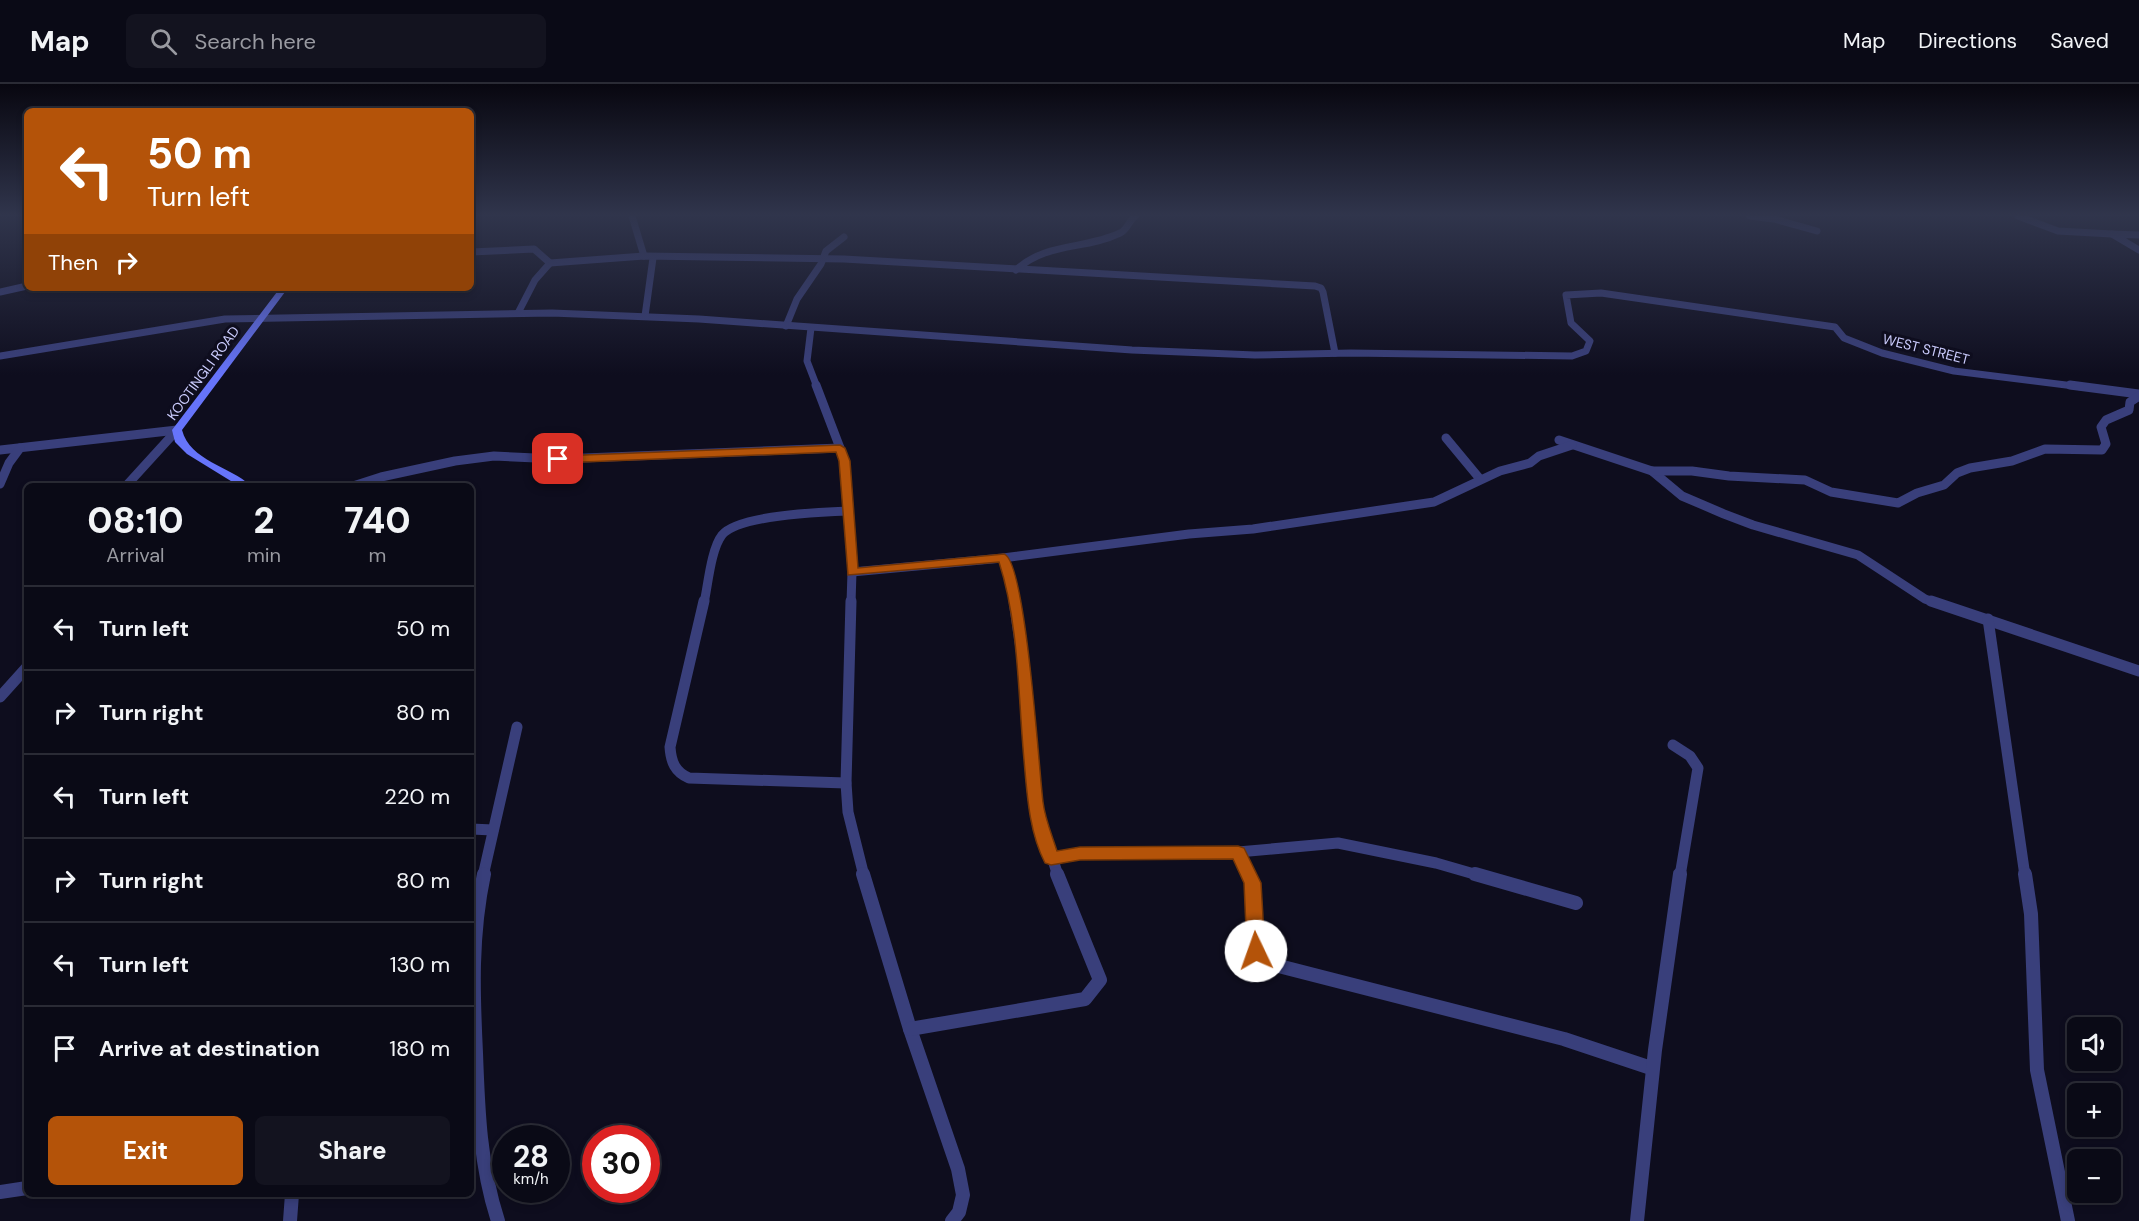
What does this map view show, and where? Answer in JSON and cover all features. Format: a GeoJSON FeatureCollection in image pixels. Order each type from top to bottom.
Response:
{"type":"FeatureCollection","features":[{"type":"Feature","properties":{"kind":"street"},"geometry":{"type":"LineString","coordinates":[[518,313],[543,269]]}},
{"type":"Feature","properties":{"kind":"street"},"geometry":{"type":"LineString","coordinates":[[645,316],[651,269]]}},
{"type":"Feature","properties":{"kind":"street"},"geometry":{"type":"LineString","coordinates":[[786,326],[797,299],[806,289],[817,269]]}},
{"type":"Feature","properties":{"kind":"street"},"geometry":{"type":"LineString","coordinates":[[0,356],[225,319],[518,313],[645,316],[1132,350],[1255,355],[1335,353],[1323,292],[1321,288],[1315,286],[999,269]]}},
{"type":"Feature","properties":{"kind":"street"},"geometry":{"type":"LineString","coordinates":[[0,292],[24,287]]}},
{"type":"Feature","properties":{"kind":"street","name":"KOOTINGLI ROAD"},"geometry":{"type":"LineString","coordinates":[[241,483],[190,452],[180,442],[177,430],[282,291]]}},
{"type":"Feature","properties":{"kind":"street","name":"WEST STREET"},"geometry":{"type":"LineString","coordinates":[[1335,353],[1572,356],[1586,351],[1590,341],[1571,323],[1566,296],[1601,293],[1822,324],[1835,327],[1844,338],[1888,356],[1954,371],[2139,395]]}},
{"type":"Feature","properties":{"kind":"street"},"geometry":{"type":"LineString","coordinates":[[811,328],[807,361],[845,461],[849,511],[852,572],[846,783],[848,812],[860,864],[910,1029],[958,1169],[963,1195],[959,1212],[952,1221]]}},
{"type":"Feature","properties":{"kind":"street"},"geometry":{"type":"LineString","coordinates":[[1559,440],[1652,471],[1681,470],[1730,476],[1805,480],[1831,492],[1898,503],[1917,493],[1944,485],[1957,473],[1970,468],[2012,461],[2045,449],[2102,450],[2106,444],[2101,427],[2106,420],[2129,410],[2130,402],[2139,395]]}},
{"type":"Feature","properties":{"kind":"street"},"geometry":{"type":"LineString","coordinates":[[0,450],[177,430]]}},
{"type":"Feature","properties":{"kind":"street"},"geometry":{"type":"LineString","coordinates":[[129,483],[177,430]]}},
{"type":"Feature","properties":{"kind":"street"},"geometry":{"type":"LineString","coordinates":[[1446,438],[1480,479]]}},
{"type":"Feature","properties":{"kind":"street"},"geometry":{"type":"LineString","coordinates":[[852,572],[1004,558],[1189,534],[1253,529],[1434,502],[1480,479],[1530,463],[1539,456],[1572,445]]}},
{"type":"Feature","properties":{"kind":"street"},"geometry":{"type":"LineString","coordinates":[[0,484],[9,463],[20,448]]}},
{"type":"Feature","properties":{"kind":"street"},"geometry":{"type":"LineString","coordinates":[[362,483],[423,468],[494,456],[558,459],[840,448]]}},
{"type":"Feature","properties":{"kind":"street"},"geometry":{"type":"LineString","coordinates":[[1652,471],[1682,496],[1754,525],[1792,534],[1858,555],[1925,599],[2139,671]]}},
{"type":"Feature","properties":{"kind":"street"},"geometry":{"type":"LineString","coordinates":[[846,783],[689,778],[677,772],[672,765],[670,747],[713,564],[723,534],[738,524],[805,513],[849,511]]}},
{"type":"Feature","properties":{"kind":"street"},"geometry":{"type":"LineString","coordinates":[[910,1029],[1085,999],[1100,980],[1051,859],[1036,805],[1021,646],[1011,579],[1004,558]]}},
{"type":"Feature","properties":{"kind":"street"},"geometry":{"type":"LineString","coordinates":[[1988,619],[2031,914],[2037,1070],[2068,1221]]}},
{"type":"Feature","properties":{"kind":"street"},"geometry":{"type":"LineString","coordinates":[[0,698],[24,670]]}},
{"type":"Feature","properties":{"kind":"street"},"geometry":{"type":"LineString","coordinates":[[498,1221],[488,1192],[482,1149],[474,1010],[474,930],[493,830],[509,774],[517,727]]}},
{"type":"Feature","properties":{"kind":"street"},"geometry":{"type":"LineString","coordinates":[[1637,1221],[1651,1068],[1678,877],[1698,768],[1690,756],[1673,745]]}},
{"type":"Feature","properties":{"kind":"street"},"geometry":{"type":"LineString","coordinates":[[474,829],[493,830]]}},
{"type":"Feature","properties":{"kind":"street"},"geometry":{"type":"LineString","coordinates":[[1051,859],[1080,854],[1238,852],[1338,843],[1436,863],[1576,903]]}},
{"type":"Feature","properties":{"kind":"street"},"geometry":{"type":"LineString","coordinates":[[1238,852],[1253,883],[1256,951],[1263,962],[1385,991],[1564,1039],[1651,1068]]}},
{"type":"Feature","properties":{"kind":"street"},"geometry":{"type":"LineString","coordinates":[[0,1192],[24,1188]]}},
{"type":"Feature","properties":{"kind":"street"},"geometry":{"type":"LineString","coordinates":[[290,1221],[292,1197]]}},
{"type":"Feature","properties":{"kind":"route"},"geometry":{"type":"LineString","coordinates":[[558,459],[840,448],[845,461],[852,572],[1004,558],[1011,579],[1020,636],[1036,805],[1051,859],[1080,854],[1238,852],[1253,883],[1256,951]]}}]}
